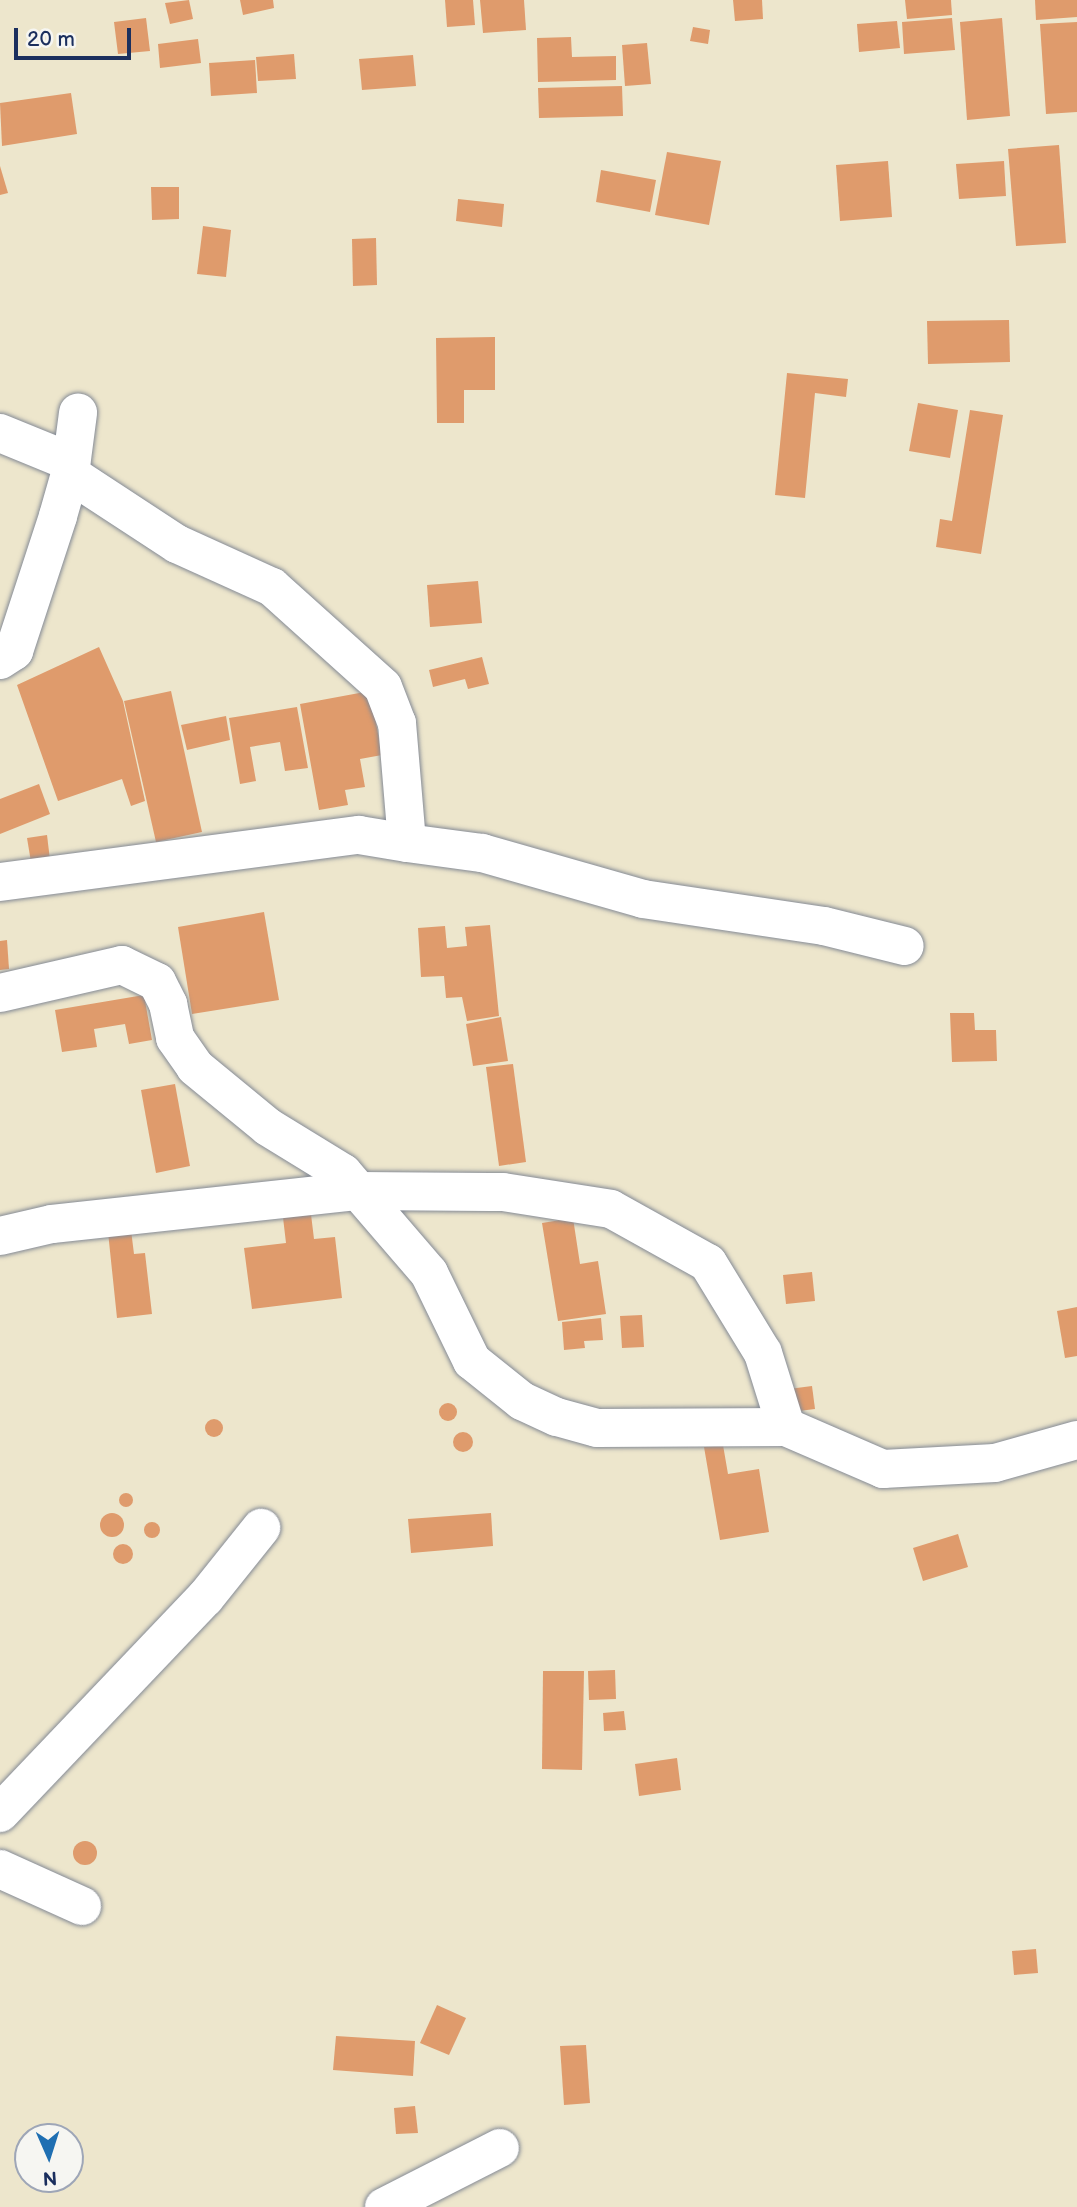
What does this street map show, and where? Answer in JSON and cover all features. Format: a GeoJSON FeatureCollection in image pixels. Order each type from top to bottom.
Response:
{"type":"FeatureCollection","features":[{"type":"Feature","properties":{"kind":"street"},"geometry":{"type":"LineString","coordinates":[[0,660],[14,651],[70,468],[78,413]]}},
{"type":"Feature","properties":{"kind":"street"},"geometry":{"type":"LineString","coordinates":[[0,433],[70,468],[177,544],[272,587],[383,687],[397,723],[407,843]]}},
{"type":"Feature","properties":{"kind":"street"},"geometry":{"type":"LineString","coordinates":[[0,882],[359,835],[482,853],[643,899],[824,926],[905,946]]}},
{"type":"Feature","properties":{"kind":"street"},"geometry":{"type":"LineString","coordinates":[[0,993],[122,965],[157,982],[169,1004],[175,1038],[195,1067],[268,1127],[343,1173],[429,1273],[472,1361],[522,1401],[597,1428],[786,1427],[883,1469],[995,1463],[1077,1440]]}},
{"type":"Feature","properties":{"kind":"street"},"geometry":{"type":"LineString","coordinates":[[0,1236],[51,1224],[358,1191],[503,1192],[611,1209],[708,1263],[763,1353],[786,1427]]}},
{"type":"Feature","properties":{"kind":"street"},"geometry":{"type":"LineString","coordinates":[[0,1812],[205,1598],[261,1528]]}},
{"type":"Feature","properties":{"kind":"street"},"geometry":{"type":"LineString","coordinates":[[0,1869],[82,1906]]}},
{"type":"Feature","properties":{"kind":"street"},"geometry":{"type":"LineString","coordinates":[[384,2207],[500,2148]]}},
{"type":"Feature","properties":{"kind":"building"},"geometry":{"type":"Polygon","coordinates":[[[189,0],[193,19],[170,24],[165,3],[189,0]]]}},
{"type":"Feature","properties":{"kind":"building"},"geometry":{"type":"Polygon","coordinates":[[[240,0],[273,0],[274,8],[243,15],[240,0]]]}},
{"type":"Feature","properties":{"kind":"building"},"geometry":{"type":"Polygon","coordinates":[[[445,0],[473,0],[475,25],[447,27],[445,0]]]}},
{"type":"Feature","properties":{"kind":"building"},"geometry":{"type":"Polygon","coordinates":[[[480,0],[524,0],[526,30],[483,33],[480,0]]]}},
{"type":"Feature","properties":{"kind":"building"},"geometry":{"type":"Polygon","coordinates":[[[733,0],[762,0],[763,19],[735,21],[733,0]]]}},
{"type":"Feature","properties":{"kind":"building"},"geometry":{"type":"Polygon","coordinates":[[[905,0],[951,0],[952,15],[907,19],[905,0]]]}},
{"type":"Feature","properties":{"kind":"building"},"geometry":{"type":"Polygon","coordinates":[[[1035,0],[1077,0],[1077,17],[1036,20],[1035,0]]]}},
{"type":"Feature","properties":{"kind":"building"},"geometry":{"type":"Polygon","coordinates":[[[146,18],[150,51],[118,54],[114,22],[146,18]]]}},
{"type":"Feature","properties":{"kind":"building"},"geometry":{"type":"Polygon","coordinates":[[[952,18],[955,50],[904,54],[902,22],[952,18]]]}},
{"type":"Feature","properties":{"kind":"building"},"geometry":{"type":"Polygon","coordinates":[[[1002,18],[1010,116],[967,120],[960,22],[1002,18]]]}},
{"type":"Feature","properties":{"kind":"building"},"geometry":{"type":"Polygon","coordinates":[[[897,21],[900,48],[859,52],[857,24],[897,21]]]}},
{"type":"Feature","properties":{"kind":"building"},"geometry":{"type":"Polygon","coordinates":[[[1077,22],[1077,112],[1046,114],[1040,24],[1077,22]]]}},
{"type":"Feature","properties":{"kind":"building"},"geometry":{"type":"Polygon","coordinates":[[[693,27],[710,30],[708,44],[690,41],[693,27]]]}},
{"type":"Feature","properties":{"kind":"building"},"geometry":{"type":"Polygon","coordinates":[[[571,37],[572,57],[616,56],[616,80],[538,82],[537,38],[571,37]]]}},
{"type":"Feature","properties":{"kind":"building"},"geometry":{"type":"Polygon","coordinates":[[[198,39],[201,63],[160,68],[158,44],[198,39]]]}},
{"type":"Feature","properties":{"kind":"building"},"geometry":{"type":"Polygon","coordinates":[[[647,43],[651,84],[625,86],[622,45],[647,43]]]}},
{"type":"Feature","properties":{"kind":"building"},"geometry":{"type":"Polygon","coordinates":[[[294,54],[296,79],[258,81],[256,57],[294,54]]]}},
{"type":"Feature","properties":{"kind":"building"},"geometry":{"type":"Polygon","coordinates":[[[413,55],[416,86],[362,90],[359,59],[413,55]]]}},
{"type":"Feature","properties":{"kind":"building"},"geometry":{"type":"Polygon","coordinates":[[[255,60],[257,93],[211,96],[209,63],[255,60]]]}},
{"type":"Feature","properties":{"kind":"building"},"geometry":{"type":"Polygon","coordinates":[[[622,86],[623,116],[539,118],[538,88],[622,86]]]}},
{"type":"Feature","properties":{"kind":"building"},"geometry":{"type":"Polygon","coordinates":[[[71,93],[77,134],[2,146],[0,103],[71,93]]]}},
{"type":"Feature","properties":{"kind":"building"},"geometry":{"type":"Polygon","coordinates":[[[1059,145],[1066,243],[1016,246],[1008,149],[1059,145]]]}},
{"type":"Feature","properties":{"kind":"building"},"geometry":{"type":"Polygon","coordinates":[[[667,152],[721,161],[709,225],[655,215],[667,152]]]}},
{"type":"Feature","properties":{"kind":"building"},"geometry":{"type":"Polygon","coordinates":[[[888,161],[892,217],[840,221],[836,165],[888,161]]]}},
{"type":"Feature","properties":{"kind":"building"},"geometry":{"type":"Polygon","coordinates":[[[1004,161],[1006,196],[959,199],[956,164],[1004,161]]]}},
{"type":"Feature","properties":{"kind":"building"},"geometry":{"type":"Polygon","coordinates":[[[0,166],[8,193],[0,195],[0,166]]]}},
{"type":"Feature","properties":{"kind":"building"},"geometry":{"type":"Polygon","coordinates":[[[601,170],[656,180],[650,212],[596,202],[601,170]]]}},
{"type":"Feature","properties":{"kind":"building"},"geometry":{"type":"Polygon","coordinates":[[[151,187],[179,187],[179,219],[152,220],[151,187]]]}},
{"type":"Feature","properties":{"kind":"building"},"geometry":{"type":"Polygon","coordinates":[[[458,199],[504,204],[502,227],[456,221],[458,199]]]}},
{"type":"Feature","properties":{"kind":"building"},"geometry":{"type":"Polygon","coordinates":[[[203,226],[231,230],[226,277],[197,274],[203,226]]]}},
{"type":"Feature","properties":{"kind":"building"},"geometry":{"type":"Polygon","coordinates":[[[376,238],[377,285],[353,286],[352,239],[376,238]]]}},
{"type":"Feature","properties":{"kind":"building"},"geometry":{"type":"Polygon","coordinates":[[[1009,320],[1010,362],[928,364],[927,321],[1009,320]]]}},
{"type":"Feature","properties":{"kind":"building"},"geometry":{"type":"Polygon","coordinates":[[[495,337],[495,390],[464,390],[464,423],[437,423],[436,338],[495,337]]]}},
{"type":"Feature","properties":{"kind":"building"},"geometry":{"type":"Polygon","coordinates":[[[787,373],[848,379],[846,397],[815,393],[805,498],[775,495],[787,373]]]}},
{"type":"Feature","properties":{"kind":"building"},"geometry":{"type":"Polygon","coordinates":[[[918,403],[958,410],[950,458],[909,451],[918,403]]]}},
{"type":"Feature","properties":{"kind":"building"},"geometry":{"type":"Polygon","coordinates":[[[970,410],[1003,415],[981,554],[936,547],[940,519],[952,521],[970,410]]]}},
{"type":"Feature","properties":{"kind":"building"},"geometry":{"type":"Polygon","coordinates":[[[478,581],[482,623],[430,627],[427,585],[478,581]]]}},
{"type":"Feature","properties":{"kind":"building"},"geometry":{"type":"Polygon","coordinates":[[[99,647],[123,701],[145,801],[131,806],[122,779],[58,801],[17,685],[99,647]]]}},
{"type":"Feature","properties":{"kind":"building"},"geometry":{"type":"Polygon","coordinates":[[[482,657],[489,684],[468,689],[465,679],[433,687],[429,670],[482,657]]]}},
{"type":"Feature","properties":{"kind":"building"},"geometry":{"type":"Polygon","coordinates":[[[171,691],[202,832],[156,842],[124,701],[171,691]]]}},
{"type":"Feature","properties":{"kind":"building"},"geometry":{"type":"Polygon","coordinates":[[[370,691],[382,755],[360,759],[365,787],[345,790],[348,805],[319,810],[300,704],[370,691]]]}},
{"type":"Feature","properties":{"kind":"building"},"geometry":{"type":"Polygon","coordinates":[[[297,707],[308,768],[285,771],[280,742],[250,747],[256,781],[240,784],[229,718],[297,707]]]}},
{"type":"Feature","properties":{"kind":"building"},"geometry":{"type":"Polygon","coordinates":[[[226,716],[230,740],[187,750],[181,725],[226,716]]]}},
{"type":"Feature","properties":{"kind":"building"},"geometry":{"type":"Polygon","coordinates":[[[39,784],[50,814],[0,834],[0,799],[39,784]]]}},
{"type":"Feature","properties":{"kind":"building"},"geometry":{"type":"Polygon","coordinates":[[[47,835],[50,860],[31,862],[27,838],[47,835]]]}},
{"type":"Feature","properties":{"kind":"building"},"geometry":{"type":"Polygon","coordinates":[[[264,912],[279,1000],[192,1014],[178,927],[264,912]]]}},
{"type":"Feature","properties":{"kind":"building"},"geometry":{"type":"Polygon","coordinates":[[[490,925],[499,1016],[467,1021],[462,997],[446,998],[444,976],[421,977],[418,928],[445,926],[447,948],[467,946],[465,927],[490,925]]]}},
{"type":"Feature","properties":{"kind":"building"},"geometry":{"type":"Polygon","coordinates":[[[7,940],[9,969],[0,970],[0,941],[7,940]]]}},
{"type":"Feature","properties":{"kind":"building"},"geometry":{"type":"Polygon","coordinates":[[[144,995],[152,1040],[129,1044],[125,1024],[94,1029],[97,1047],[62,1052],[55,1010],[144,995]]]}},
{"type":"Feature","properties":{"kind":"building"},"geometry":{"type":"Polygon","coordinates":[[[950,1013],[974,1013],[975,1030],[996,1030],[997,1061],[952,1062],[950,1013]]]}},
{"type":"Feature","properties":{"kind":"building"},"geometry":{"type":"Polygon","coordinates":[[[501,1017],[508,1061],[473,1066],[466,1024],[501,1017]]]}},
{"type":"Feature","properties":{"kind":"building"},"geometry":{"type":"Polygon","coordinates":[[[513,1064],[526,1162],[499,1166],[486,1067],[513,1064]]]}},
{"type":"Feature","properties":{"kind":"building"},"geometry":{"type":"Polygon","coordinates":[[[175,1084],[190,1166],[156,1173],[141,1090],[175,1084]]]}},
{"type":"Feature","properties":{"kind":"building"},"geometry":{"type":"Polygon","coordinates":[[[310,1206],[314,1239],[335,1237],[342,1298],[252,1309],[244,1248],[286,1243],[282,1209],[310,1206]]]}},
{"type":"Feature","properties":{"kind":"building"},"geometry":{"type":"Polygon","coordinates":[[[573,1218],[580,1264],[598,1261],[606,1314],[558,1321],[542,1223],[573,1218]]]}},
{"type":"Feature","properties":{"kind":"building"},"geometry":{"type":"Polygon","coordinates":[[[131,1230],[134,1254],[145,1253],[152,1314],[117,1318],[108,1232],[131,1230]]]}},
{"type":"Feature","properties":{"kind":"building"},"geometry":{"type":"Polygon","coordinates":[[[812,1272],[815,1301],[786,1304],[783,1275],[812,1272]]]}},
{"type":"Feature","properties":{"kind":"building"},"geometry":{"type":"Polygon","coordinates":[[[1077,1307],[1077,1356],[1065,1358],[1057,1311],[1077,1307]]]}},
{"type":"Feature","properties":{"kind":"building"},"geometry":{"type":"Polygon","coordinates":[[[642,1315],[644,1347],[622,1348],[620,1316],[642,1315]]]}},
{"type":"Feature","properties":{"kind":"building"},"geometry":{"type":"Polygon","coordinates":[[[601,1318],[603,1340],[584,1341],[585,1348],[564,1350],[562,1322],[601,1318]]]}},
{"type":"Feature","properties":{"kind":"building"},"geometry":{"type":"Polygon","coordinates":[[[812,1386],[815,1409],[791,1412],[789,1389],[812,1386]]]}},
{"type":"Feature","properties":{"kind":"building"},"geometry":{"type":"Polygon","coordinates":[[[444,1403],[452,1403],[457,1412],[455,1419],[444,1421],[439,1416],[439,1408],[444,1403]]]}},
{"type":"Feature","properties":{"kind":"building"},"geometry":{"type":"Polygon","coordinates":[[[214,1419],[220,1422],[223,1428],[220,1434],[214,1437],[208,1434],[205,1428],[208,1422],[214,1419]]]}},
{"type":"Feature","properties":{"kind":"building"},"geometry":{"type":"Polygon","coordinates":[[[463,1432],[470,1435],[473,1442],[470,1449],[463,1452],[456,1449],[453,1442],[456,1435],[463,1432]]]}},
{"type":"Feature","properties":{"kind":"building"},"geometry":{"type":"Polygon","coordinates":[[[723,1445],[728,1474],[759,1469],[769,1532],[720,1540],[704,1447],[723,1445]]]}},
{"type":"Feature","properties":{"kind":"building"},"geometry":{"type":"Polygon","coordinates":[[[123,1493],[129,1493],[133,1500],[129,1507],[123,1507],[119,1503],[119,1497],[123,1493]]]}},
{"type":"Feature","properties":{"kind":"building"},"geometry":{"type":"Polygon","coordinates":[[[112,1513],[120,1517],[124,1525],[120,1533],[112,1537],[104,1533],[100,1525],[104,1517],[112,1513]]]}},
{"type":"Feature","properties":{"kind":"building"},"geometry":{"type":"Polygon","coordinates":[[[491,1513],[493,1546],[411,1553],[408,1519],[491,1513]]]}},
{"type":"Feature","properties":{"kind":"building"},"geometry":{"type":"Polygon","coordinates":[[[149,1522],[155,1522],[160,1530],[158,1536],[149,1538],[144,1533],[144,1527],[149,1522]]]}},
{"type":"Feature","properties":{"kind":"building"},"geometry":{"type":"Polygon","coordinates":[[[958,1534],[968,1567],[923,1581],[913,1548],[958,1534]]]}},
{"type":"Feature","properties":{"kind":"building"},"geometry":{"type":"Polygon","coordinates":[[[123,1544],[130,1547],[133,1554],[130,1561],[123,1564],[116,1561],[113,1554],[116,1547],[123,1544]]]}},
{"type":"Feature","properties":{"kind":"building"},"geometry":{"type":"Polygon","coordinates":[[[615,1670],[616,1699],[589,1700],[588,1671],[615,1670]]]}},
{"type":"Feature","properties":{"kind":"building"},"geometry":{"type":"Polygon","coordinates":[[[543,1671],[584,1671],[582,1770],[542,1769],[543,1671]]]}},
{"type":"Feature","properties":{"kind":"building"},"geometry":{"type":"Polygon","coordinates":[[[624,1711],[626,1730],[604,1731],[603,1713],[624,1711]]]}},
{"type":"Feature","properties":{"kind":"building"},"geometry":{"type":"Polygon","coordinates":[[[677,1758],[681,1790],[639,1796],[635,1764],[677,1758]]]}},
{"type":"Feature","properties":{"kind":"building"},"geometry":{"type":"Polygon","coordinates":[[[85,1841],[94,1844],[97,1853],[94,1862],[85,1865],[76,1862],[73,1853],[76,1844],[85,1841]]]}},
{"type":"Feature","properties":{"kind":"building"},"geometry":{"type":"Polygon","coordinates":[[[1036,1949],[1038,1973],[1014,1975],[1012,1951],[1036,1949]]]}},
{"type":"Feature","properties":{"kind":"building"},"geometry":{"type":"Polygon","coordinates":[[[437,2005],[466,2018],[449,2055],[420,2043],[437,2005]]]}},
{"type":"Feature","properties":{"kind":"building"},"geometry":{"type":"Polygon","coordinates":[[[336,2036],[415,2041],[413,2076],[333,2070],[336,2036]]]}},
{"type":"Feature","properties":{"kind":"building"},"geometry":{"type":"Polygon","coordinates":[[[586,2045],[590,2103],[564,2105],[560,2046],[586,2045]]]}},
{"type":"Feature","properties":{"kind":"building"},"geometry":{"type":"Polygon","coordinates":[[[415,2106],[418,2133],[396,2134],[394,2108],[415,2106]]]}}]}
